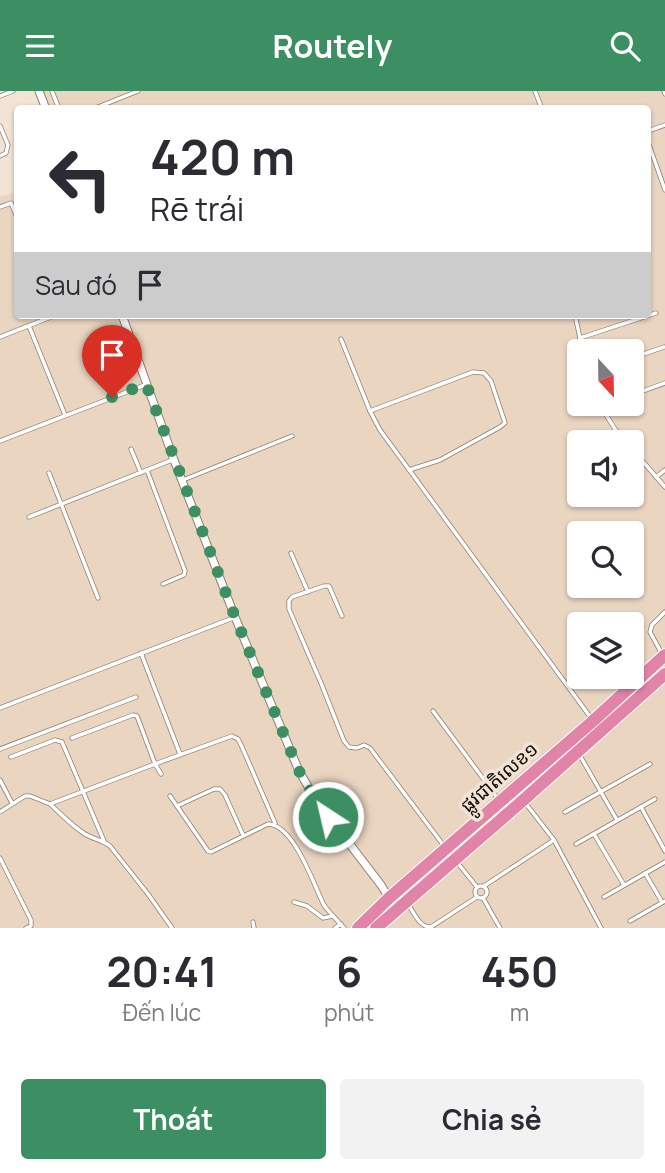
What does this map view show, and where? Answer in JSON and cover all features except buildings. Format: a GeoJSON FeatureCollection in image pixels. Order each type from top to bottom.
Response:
{"type":"FeatureCollection","features":[{"type":"Feature","properties":{"kind":"highway","name":"ផ្លូវជាតិលេខ១"},"geometry":{"type":"LineString","coordinates":[[358,928],[664,656]]}},
{"type":"Feature","properties":{"kind":"highway","name":"ផ្លូវជាតិលេខ១"},"geometry":{"type":"LineString","coordinates":[[376,928],[665,674]]}},
{"type":"Feature","properties":{"kind":"street"},"geometry":{"type":"LineString","coordinates":[[123,319],[235,617],[303,779],[389,898]]}},
{"type":"Feature","properties":{"kind":"lane"},"geometry":{"type":"LineString","coordinates":[[0,96],[13,91]]}},
{"type":"Feature","properties":{"kind":"lane"},"geometry":{"type":"LineString","coordinates":[[103,105],[138,91]]}},
{"type":"Feature","properties":{"kind":"lane"},"geometry":{"type":"LineString","coordinates":[[0,126],[8,145],[6,153],[0,156]]}},
{"type":"Feature","properties":{"kind":"lane"},"geometry":{"type":"LineString","coordinates":[[651,150],[665,190]]}},
{"type":"Feature","properties":{"kind":"lane"},"geometry":{"type":"LineString","coordinates":[[0,207],[11,203],[14,210]]}},
{"type":"Feature","properties":{"kind":"lane"},"geometry":{"type":"LineString","coordinates":[[651,315],[656,313]]}},
{"type":"Feature","properties":{"kind":"lane"},"geometry":{"type":"LineString","coordinates":[[0,337],[46,319]]}},
{"type":"Feature","properties":{"kind":"lane"},"geometry":{"type":"LineString","coordinates":[[576,319],[580,338],[638,319]]}},
{"type":"Feature","properties":{"kind":"lane"},"geometry":{"type":"LineString","coordinates":[[29,326],[65,415]]}},
{"type":"Feature","properties":{"kind":"lane"},"geometry":{"type":"LineString","coordinates":[[341,339],[380,430],[593,721]]}},
{"type":"Feature","properties":{"kind":"lane"},"geometry":{"type":"LineString","coordinates":[[644,354],[664,347]]}},
{"type":"Feature","properties":{"kind":"lane"},"geometry":{"type":"LineString","coordinates":[[370,411],[473,372],[484,373],[491,381],[505,423],[440,460],[409,470]]}},
{"type":"Feature","properties":{"kind":"lane"},"geometry":{"type":"LineString","coordinates":[[644,391],[665,383]]}},
{"type":"Feature","properties":{"kind":"lane"},"geometry":{"type":"LineString","coordinates":[[0,441],[146,384]]}},
{"type":"Feature","properties":{"kind":"lane"},"geometry":{"type":"LineString","coordinates":[[182,480],[292,436]]}},
{"type":"Feature","properties":{"kind":"lane"},"geometry":{"type":"LineString","coordinates":[[131,449],[141,473]]}},
{"type":"Feature","properties":{"kind":"lane"},"geometry":{"type":"LineString","coordinates":[[29,517],[174,460]]}},
{"type":"Feature","properties":{"kind":"lane"},"geometry":{"type":"LineString","coordinates":[[644,463],[665,487]]}},
{"type":"Feature","properties":{"kind":"lane"},"geometry":{"type":"LineString","coordinates":[[147,470],[185,571],[179,578],[163,584]]}},
{"type":"Feature","properties":{"kind":"lane"},"geometry":{"type":"LineString","coordinates":[[656,477],[665,470]]}},
{"type":"Feature","properties":{"kind":"lane"},"geometry":{"type":"LineString","coordinates":[[49,473],[99,598]]}},
{"type":"Feature","properties":{"kind":"lane"},"geometry":{"type":"LineString","coordinates":[[291,553],[308,592]]}},
{"type":"Feature","properties":{"kind":"lane"},"geometry":{"type":"LineString","coordinates":[[342,616],[328,586],[292,597],[289,601],[289,609],[344,741],[349,747],[364,745],[370,748],[445,848]]}},
{"type":"Feature","properties":{"kind":"lane"},"geometry":{"type":"LineString","coordinates":[[664,656],[650,632],[652,625],[665,612]]}},
{"type":"Feature","properties":{"kind":"lane"},"geometry":{"type":"LineString","coordinates":[[0,708],[235,617]]}},
{"type":"Feature","properties":{"kind":"lane"},"geometry":{"type":"LineString","coordinates":[[141,653],[180,754]]}},
{"type":"Feature","properties":{"kind":"lane"},"geometry":{"type":"LineString","coordinates":[[0,748],[136,697]]}},
{"type":"Feature","properties":{"kind":"lane"},"geometry":{"type":"LineString","coordinates":[[433,711],[500,801]]}},
{"type":"Feature","properties":{"kind":"lane"},"geometry":{"type":"LineString","coordinates":[[72,738],[133,715],[137,716],[157,770],[161,774]]}},
{"type":"Feature","properties":{"kind":"lane"},"geometry":{"type":"LineString","coordinates":[[50,804],[232,736],[238,739],[275,824],[292,841],[323,904],[343,926]]}},
{"type":"Feature","properties":{"kind":"lane"},"geometry":{"type":"LineString","coordinates":[[11,757],[55,740],[60,741],[104,841],[172,928]]}},
{"type":"Feature","properties":{"kind":"lane"},"geometry":{"type":"LineString","coordinates":[[578,752],[617,821]]}},
{"type":"Feature","properties":{"kind":"lane"},"geometry":{"type":"LineString","coordinates":[[565,812],[650,764]]}},
{"type":"Feature","properties":{"kind":"lane"},"geometry":{"type":"LineString","coordinates":[[0,780],[12,803]]}},
{"type":"Feature","properties":{"kind":"lane"},"geometry":{"type":"LineString","coordinates":[[177,806],[214,789],[220,789],[243,835]]}},
{"type":"Feature","properties":{"kind":"lane"},"geometry":{"type":"LineString","coordinates":[[514,789],[554,841],[601,928]]}},
{"type":"Feature","properties":{"kind":"lane"},"geometry":{"type":"LineString","coordinates":[[0,812],[12,803],[30,796],[50,804],[81,832],[93,839],[104,841]]}},
{"type":"Feature","properties":{"kind":"lane"},"geometry":{"type":"LineString","coordinates":[[170,796],[208,852],[268,824],[275,824]]}},
{"type":"Feature","properties":{"kind":"lane"},"geometry":{"type":"LineString","coordinates":[[576,844],[655,799]]}},
{"type":"Feature","properties":{"kind":"lane"},"geometry":{"type":"LineString","coordinates":[[641,807],[665,851]]}},
{"type":"Feature","properties":{"kind":"lane"},"geometry":{"type":"LineString","coordinates":[[594,834],[624,885]]}},
{"type":"Feature","properties":{"kind":"lane"},"geometry":{"type":"LineString","coordinates":[[477,887],[484,886],[554,841]]}},
{"type":"Feature","properties":{"kind":"lane"},"geometry":{"type":"LineString","coordinates":[[0,858],[31,920],[31,926],[26,928]]}},
{"type":"Feature","properties":{"kind":"lane"},"geometry":{"type":"LineString","coordinates":[[454,859],[477,887]]}},
{"type":"Feature","properties":{"kind":"lane"},"geometry":{"type":"LineString","coordinates":[[604,897],[665,862]]}},
{"type":"Feature","properties":{"kind":"lane"},"geometry":{"type":"LineString","coordinates":[[630,921],[664,902],[645,873]]}},
{"type":"Feature","properties":{"kind":"lane"},"geometry":{"type":"LineString","coordinates":[[483,898],[488,893],[484,886]]}},
{"type":"Feature","properties":{"kind":"lane"},"geometry":{"type":"LineString","coordinates":[[477,887],[477,897]]}},
{"type":"Feature","properties":{"kind":"lane"},"geometry":{"type":"LineString","coordinates":[[407,901],[422,925],[431,927],[477,897],[483,898]]}},
{"type":"Feature","properties":{"kind":"lane"},"geometry":{"type":"LineString","coordinates":[[483,898],[500,928]]}},
{"type":"Feature","properties":{"kind":"lane"},"geometry":{"type":"LineString","coordinates":[[294,902],[307,906],[323,918],[333,916]]}},
{"type":"Feature","properties":{"kind":"lane"},"geometry":{"type":"LineString","coordinates":[[253,922],[254,928]]}},
{"type":"Feature","properties":{"kind":"lane"},"geometry":{"type":"LineString","coordinates":[[335,928],[343,926]]}},
{"type":"Feature","properties":{"kind":"shaded area"},"geometry":{"type":"Polygon","coordinates":[[[37,91],[665,91],[665,928],[0,928],[0,197],[14,192],[14,319],[651,319],[651,105],[42,105],[37,91]]]}},
{"type":"Feature","properties":{"kind":"route"},"geometry":{"type":"LineString","coordinates":[[112,397],[146,384],[235,617],[288,745],[299,771],[328,817]]}}]}
